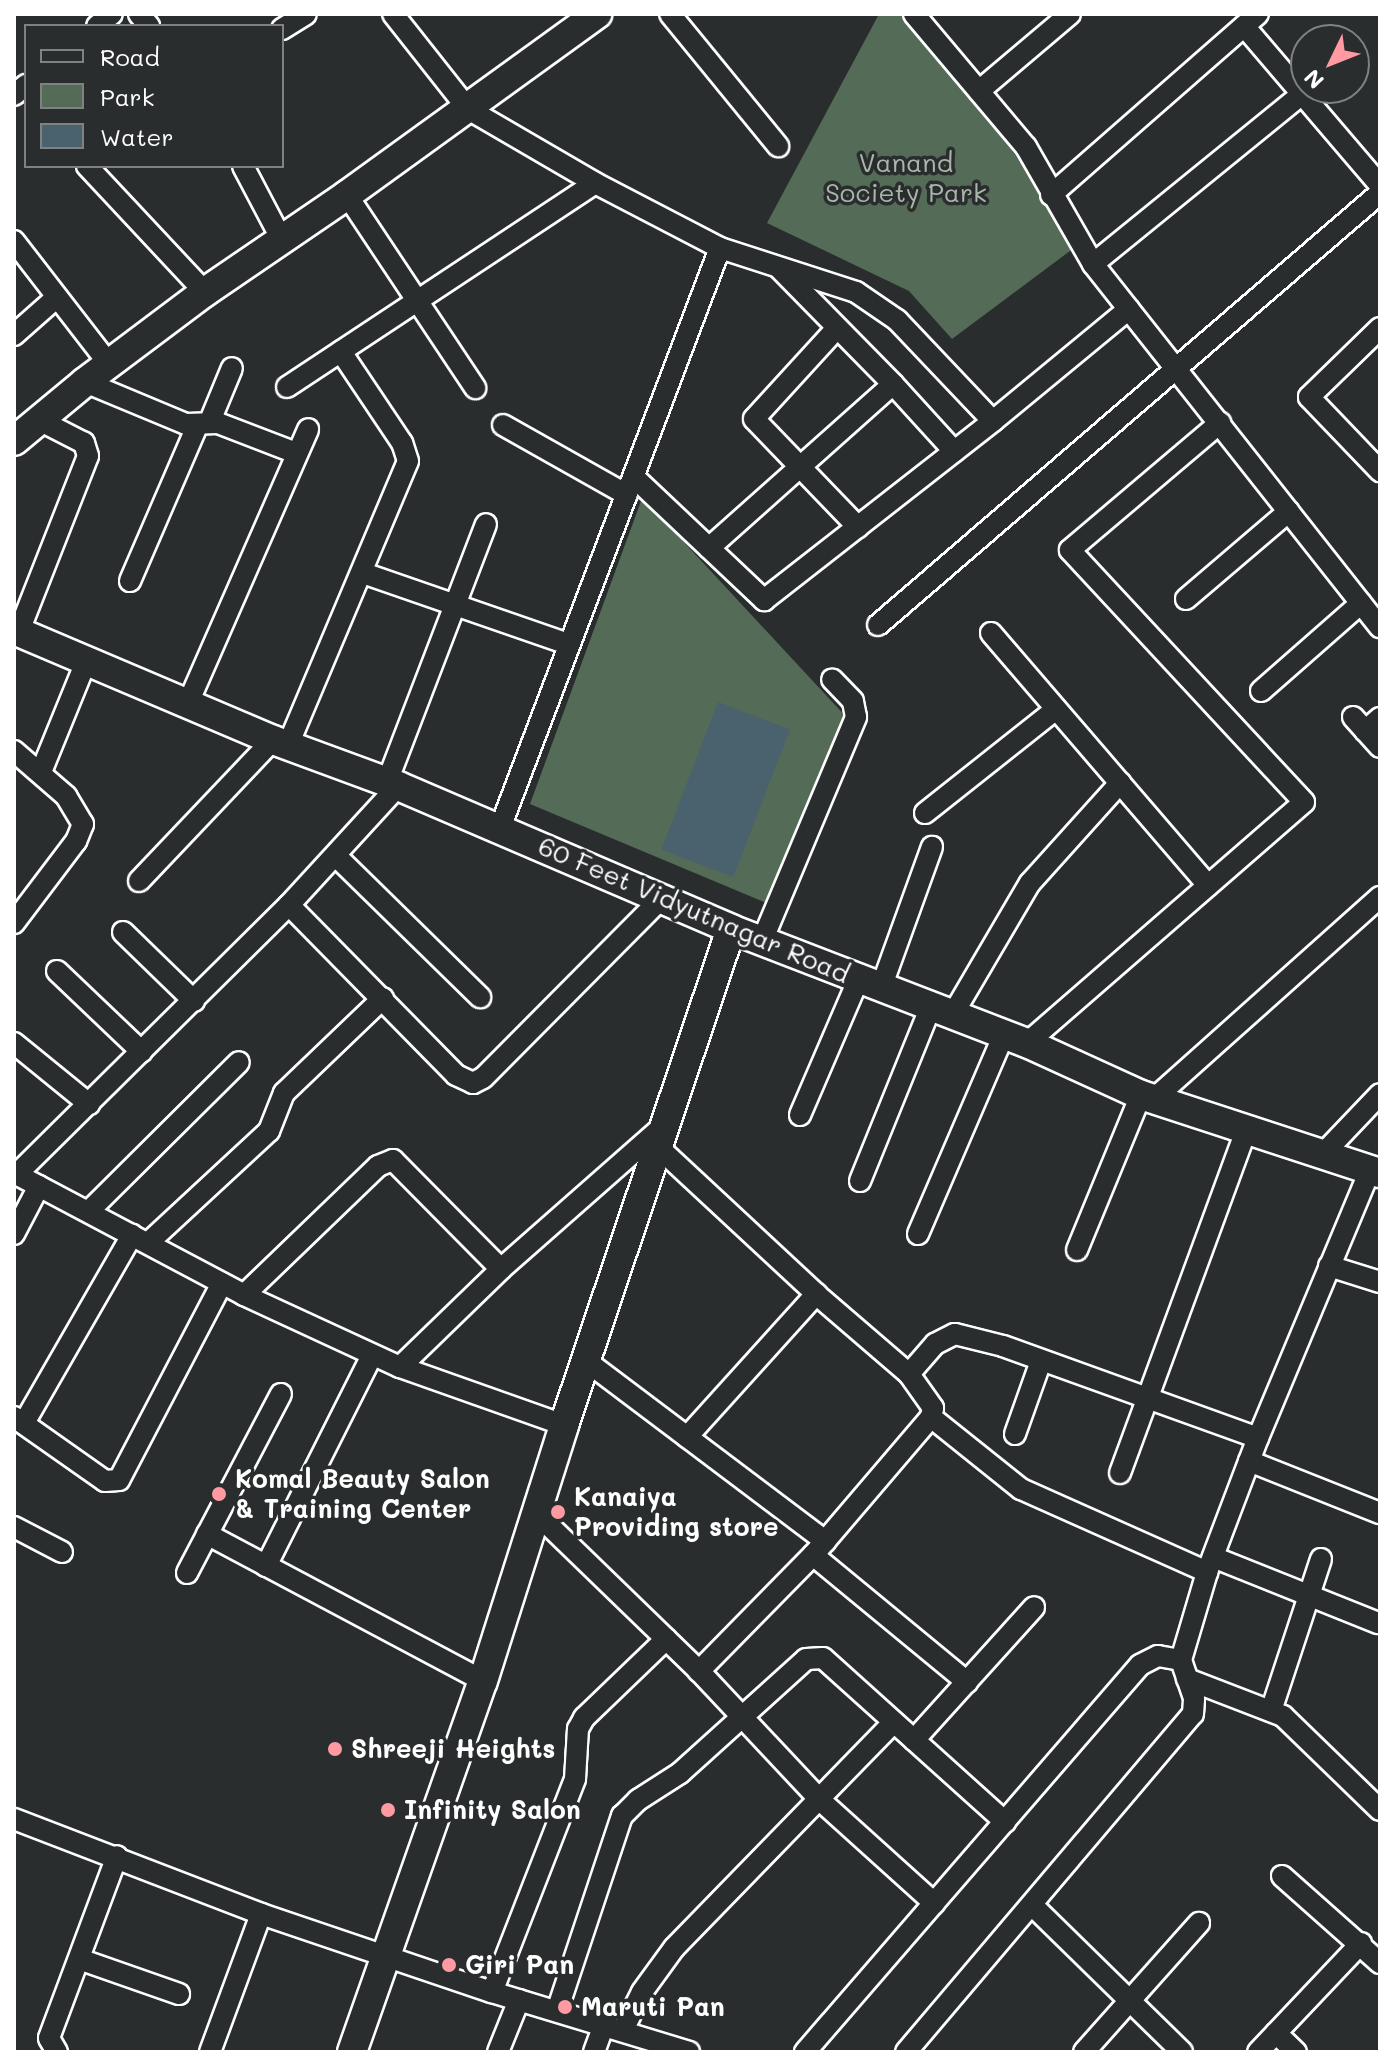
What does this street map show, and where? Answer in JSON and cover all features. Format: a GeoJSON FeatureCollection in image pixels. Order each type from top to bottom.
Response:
{"type":"FeatureCollection","features":[{"type":"Feature","properties":{"kind":"street"},"geometry":{"type":"LineString","coordinates":[[284,28],[306,14]]}},
{"type":"Feature","properties":{"kind":"street"},"geometry":{"type":"LineString","coordinates":[[393,14],[468,109],[595,183],[720,248],[856,292],[897,320],[993,421]]}},
{"type":"Feature","properties":{"kind":"street"},"geometry":{"type":"LineString","coordinates":[[14,441],[85,382],[205,292],[347,195],[597,14]]}},
{"type":"Feature","properties":{"kind":"street"},"geometry":{"type":"LineString","coordinates":[[670,14],[778,146]]}},
{"type":"Feature","properties":{"kind":"street"},"geometry":{"type":"LineString","coordinates":[[914,14],[1026,147],[1093,264],[1380,627]]}},
{"type":"Feature","properties":{"kind":"street"},"geometry":{"type":"LineString","coordinates":[[979,91],[1070,14]]}},
{"type":"Feature","properties":{"kind":"street"},"geometry":{"type":"LineString","coordinates":[[1051,195],[1251,20],[1290,77]]}},
{"type":"Feature","properties":{"kind":"street"},"geometry":{"type":"LineString","coordinates":[[1093,264],[1290,104]]}},
{"type":"Feature","properties":{"kind":"street"},"geometry":{"type":"LineString","coordinates":[[1311,104],[1380,185]]}},
{"type":"Feature","properties":{"kind":"street"},"geometry":{"type":"LineString","coordinates":[[89,168],[205,292]]}},
{"type":"Feature","properties":{"kind":"street"},"geometry":{"type":"LineString","coordinates":[[244,168],[282,240]]}},
{"type":"Feature","properties":{"kind":"street"},"geometry":{"type":"LineString","coordinates":[[287,387],[595,183]]}},
{"type":"Feature","properties":{"kind":"street"},"geometry":{"type":"LineString","coordinates":[[878,625],[1380,193]]}},
{"type":"Feature","properties":{"kind":"street"},"geometry":{"type":"LineString","coordinates":[[347,195],[475,388]]}},
{"type":"Feature","properties":{"kind":"street"},"geometry":{"type":"LineString","coordinates":[[14,241],[109,364]]}},
{"type":"Feature","properties":{"kind":"street"},"geometry":{"type":"LineString","coordinates":[[500,828],[720,248]]}},
{"type":"Feature","properties":{"kind":"street"},"geometry":{"type":"LineString","coordinates":[[778,267],[954,451]]}},
{"type":"Feature","properties":{"kind":"street"},"geometry":{"type":"LineString","coordinates":[[14,335],[57,297]]}},
{"type":"Feature","properties":{"kind":"street"},"geometry":{"type":"LineString","coordinates":[[503,425],[631,486],[709,548],[764,600],[993,421],[1129,309]]}},
{"type":"Feature","properties":{"kind":"street"},"geometry":{"type":"LineString","coordinates":[[837,328],[754,419],[858,527]]}},
{"type":"Feature","properties":{"kind":"street"},"geometry":{"type":"LineString","coordinates":[[1380,328],[1309,397],[1380,471]]}},
{"type":"Feature","properties":{"kind":"street"},"geometry":{"type":"LineString","coordinates":[[139,881],[281,742],[363,573],[406,467],[408,453],[341,352]]}},
{"type":"Feature","properties":{"kind":"street"},"geometry":{"type":"LineString","coordinates":[[130,581],[232,368]]}},
{"type":"Feature","properties":{"kind":"street"},"geometry":{"type":"LineString","coordinates":[[85,382],[296,453]]}},
{"type":"Feature","properties":{"kind":"street"},"geometry":{"type":"LineString","coordinates":[[709,548],[893,384]]}},
{"type":"Feature","properties":{"kind":"street"},"geometry":{"type":"LineString","coordinates":[[16,630],[88,456],[84,443],[39,420]]}},
{"type":"Feature","properties":{"kind":"street"},"geometry":{"type":"LineString","coordinates":[[918,1234],[1016,1038],[1208,885],[1304,802],[1070,550],[1220,423]]}},
{"type":"Feature","properties":{"kind":"street"},"geometry":{"type":"LineString","coordinates":[[188,703],[308,429]]}},
{"type":"Feature","properties":{"kind":"street"},"geometry":{"type":"LineString","coordinates":[[1186,599],[1289,511]]}},
{"type":"Feature","properties":{"kind":"street"},"geometry":{"type":"LineString","coordinates":[[486,524],[453,604],[393,784],[336,856],[289,905],[16,1174],[244,1295],[372,1355],[564,1425]]}},
{"type":"Feature","properties":{"kind":"street"},"geometry":{"type":"LineString","coordinates":[[363,573],[568,644]]}},
{"type":"Feature","properties":{"kind":"street"},"geometry":{"type":"LineString","coordinates":[[1261,691],[1361,603]]}},
{"type":"Feature","properties":{"kind":"street","name":"60 Feet Vidyutnagar Road"},"geometry":{"type":"LineString","coordinates":[[16,630],[281,742],[500,828],[731,929],[1016,1038],[1148,1096],[1246,1131],[1375,1171]]}},
{"type":"Feature","properties":{"kind":"street"},"geometry":{"type":"LineString","coordinates":[[991,633],[1208,885]]}},
{"type":"Feature","properties":{"kind":"street"},"geometry":{"type":"LineString","coordinates":[[41,772],[87,659]]}},
{"type":"Feature","properties":{"kind":"street"},"geometry":{"type":"LineString","coordinates":[[762,941],[856,717],[853,701],[832,679]]}},
{"type":"Feature","properties":{"kind":"street"},"geometry":{"type":"LineString","coordinates":[[925,813],[1056,709]]}},
{"type":"Feature","properties":{"kind":"street"},"geometry":{"type":"LineString","coordinates":[[1366,722],[1380,747]]}},
{"type":"Feature","properties":{"kind":"street"},"geometry":{"type":"LineString","coordinates":[[14,923],[76,841],[83,824],[76,806],[41,772],[17,760]]}},
{"type":"Feature","properties":{"kind":"street"},"geometry":{"type":"LineString","coordinates":[[860,1181],[942,1010],[1030,883],[1120,783]]}},
{"type":"Feature","properties":{"kind":"street"},"geometry":{"type":"LineString","coordinates":[[800,1115],[870,982],[932,847]]}},
{"type":"Feature","properties":{"kind":"street"},"geometry":{"type":"LineString","coordinates":[[336,856],[480,997]]}},
{"type":"Feature","properties":{"kind":"street"},"geometry":{"type":"LineString","coordinates":[[1077,1250],[1148,1096],[1380,897]]}},
{"type":"Feature","properties":{"kind":"street"},"geometry":{"type":"LineString","coordinates":[[289,905],[461,1079],[479,1082],[661,899]]}},
{"type":"Feature","properties":{"kind":"street"},"geometry":{"type":"LineString","coordinates":[[352,2052],[483,1681],[585,1360],[731,929]]}},
{"type":"Feature","properties":{"kind":"street"},"geometry":{"type":"LineString","coordinates":[[123,932],[194,1001]]}},
{"type":"Feature","properties":{"kind":"street"},"geometry":{"type":"LineString","coordinates":[[57,971],[142,1052]]}},
{"type":"Feature","properties":{"kind":"street"},"geometry":{"type":"LineString","coordinates":[[222,1283],[119,1480],[105,1481],[19,1420],[140,1239],[269,1131],[284,1093],[383,998]]}},
{"type":"Feature","properties":{"kind":"street"},"geometry":{"type":"LineString","coordinates":[[14,1043],[89,1104]]}},
{"type":"Feature","properties":{"kind":"street"},"geometry":{"type":"LineString","coordinates":[[89,1211],[239,1062]]}},
{"type":"Feature","properties":{"kind":"street"},"geometry":{"type":"LineString","coordinates":[[1322,1155],[1380,1094]]}},
{"type":"Feature","properties":{"kind":"street"},"geometry":{"type":"LineString","coordinates":[[1120,1473],[1246,1131]]}},
{"type":"Feature","properties":{"kind":"street"},"geometry":{"type":"LineString","coordinates":[[400,1367],[501,1269],[660,1136]]}},
{"type":"Feature","properties":{"kind":"street"},"geometry":{"type":"LineString","coordinates":[[660,1136],[816,1294],[909,1374],[933,1408],[931,1417],[819,1548],[699,1671]]}},
{"type":"Feature","properties":{"kind":"street"},"geometry":{"type":"LineString","coordinates":[[244,1295],[378,1166],[393,1160],[501,1269]]}},
{"type":"Feature","properties":{"kind":"street"},"geometry":{"type":"LineString","coordinates":[[906,2052],[1189,1721],[1195,1707],[1184,1670],[1210,1565],[1329,1266],[1375,1171]]}},
{"type":"Feature","properties":{"kind":"street"},"geometry":{"type":"LineString","coordinates":[[14,1234],[39,1186]]}},
{"type":"Feature","properties":{"kind":"street"},"geometry":{"type":"LineString","coordinates":[[1329,1266],[1380,1282]]}},
{"type":"Feature","properties":{"kind":"street"},"geometry":{"type":"LineString","coordinates":[[687,1437],[816,1294]]}},
{"type":"Feature","properties":{"kind":"street"},"geometry":{"type":"LineString","coordinates":[[909,1374],[935,1344],[955,1334],[1003,1346],[1258,1438]]}},
{"type":"Feature","properties":{"kind":"street"},"geometry":{"type":"LineString","coordinates":[[266,1566],[372,1355]]}},
{"type":"Feature","properties":{"kind":"street"},"geometry":{"type":"LineString","coordinates":[[585,1360],[687,1437],[819,1548],[967,1682]]}},
{"type":"Feature","properties":{"kind":"street"},"geometry":{"type":"LineString","coordinates":[[1015,1434],[1041,1361]]}},
{"type":"Feature","properties":{"kind":"street"},"geometry":{"type":"LineString","coordinates":[[187,1573],[281,1394]]}},
{"type":"Feature","properties":{"kind":"street"},"geometry":{"type":"LineString","coordinates":[[931,1417],[1021,1489],[1210,1565],[1310,1594],[1378,1623]]}},
{"type":"Feature","properties":{"kind":"street"},"geometry":{"type":"LineString","coordinates":[[1249,1461],[1380,1513]]}},
{"type":"Feature","properties":{"kind":"street"},"geometry":{"type":"LineString","coordinates":[[536,1513],[699,1671],[820,1800],[934,1903]]}},
{"type":"Feature","properties":{"kind":"street"},"geometry":{"type":"LineString","coordinates":[[14,1527],[62,1552]]}},
{"type":"Feature","properties":{"kind":"street"},"geometry":{"type":"LineString","coordinates":[[207,1534],[483,1681]]}},
{"type":"Feature","properties":{"kind":"street"},"geometry":{"type":"LineString","coordinates":[[1271,1711],[1321,1559]]}},
{"type":"Feature","properties":{"kind":"street"},"geometry":{"type":"LineString","coordinates":[[914,1740],[1034,1607]]}},
{"type":"Feature","properties":{"kind":"street"},"geometry":{"type":"LineString","coordinates":[[492,1992],[575,1779],[578,1729],[584,1718],[666,1639]]}},
{"type":"Feature","properties":{"kind":"street"},"geometry":{"type":"LineString","coordinates":[[557,2011],[622,1816],[638,1800],[680,1773],[806,1659],[814,1656],[823,1658],[1005,1822]]}},
{"type":"Feature","properties":{"kind":"street"},"geometry":{"type":"LineString","coordinates":[[805,2052],[1140,1665],[1158,1656],[1294,1724],[1380,1810]]}},
{"type":"Feature","properties":{"kind":"street"},"geometry":{"type":"LineString","coordinates":[[594,2052],[674,1948],[894,1722]]}},
{"type":"Feature","properties":{"kind":"street"},"geometry":{"type":"LineString","coordinates":[[14,1819],[117,1856],[261,1914],[492,1992],[689,2052]]}},
{"type":"Feature","properties":{"kind":"street"},"geometry":{"type":"LineString","coordinates":[[57,2052],[49,2038],[117,1856]]}},
{"type":"Feature","properties":{"kind":"street"},"geometry":{"type":"LineString","coordinates":[[1282,1876],[1380,1963]]}},
{"type":"Feature","properties":{"kind":"street"},"geometry":{"type":"LineString","coordinates":[[1032,1905],[1182,2052]]}},
{"type":"Feature","properties":{"kind":"street"},"geometry":{"type":"LineString","coordinates":[[210,2052],[261,1914]]}},
{"type":"Feature","properties":{"kind":"street"},"geometry":{"type":"LineString","coordinates":[[1084,2052],[1199,1923]]}},
{"type":"Feature","properties":{"kind":"street"},"geometry":{"type":"LineString","coordinates":[[1258,2052],[1361,1943]]}},
{"type":"Feature","properties":{"kind":"street"},"geometry":{"type":"LineString","coordinates":[[79,1959],[179,1994]]}},
{"type":"Feature","properties":{"kind":"street"},"geometry":{"type":"LineString","coordinates":[[498,2052],[519,2000]]}},
{"type":"Feature","properties":{"kind":"street"},"geometry":{"type":"LineString","coordinates":[[1276,2033],[1296,2052]]}},
{"type":"Feature","properties":{"kind":"green space","name":"Vanand Society Park"},"geometry":{"type":"Polygon","coordinates":[[[879,14],[908,14],[1082,242],[952,339],[909,291],[767,223],[879,14]]]}},
{"type":"Feature","properties":{"kind":"green space"},"geometry":{"type":"Polygon","coordinates":[[[641,501],[681,539],[849,720],[776,907],[530,804],[641,501]]]}},
{"type":"Feature","properties":{"kind":"water"},"geometry":{"type":"Polygon","coordinates":[[[718,702],[790,730],[733,877],[661,850],[718,702]]]}},
{"type":"Feature","properties":{"kind":"place","name":"Komal Beauty Salon & Training Center"},"geometry":{"type":"Point","coordinates":[219,1494]}},
{"type":"Feature","properties":{"kind":"place","name":"Kanaiya Providing store"},"geometry":{"type":"Point","coordinates":[558,1512]}},
{"type":"Feature","properties":{"kind":"place","name":"Shreeji Heights"},"geometry":{"type":"Point","coordinates":[335,1749]}},
{"type":"Feature","properties":{"kind":"place","name":"Infinity Salon"},"geometry":{"type":"Point","coordinates":[388,1810]}},
{"type":"Feature","properties":{"kind":"place","name":"Giri Pan"},"geometry":{"type":"Point","coordinates":[449,1965]}},
{"type":"Feature","properties":{"kind":"place","name":"Maruti Pan"},"geometry":{"type":"Point","coordinates":[565,2007]}}]}
